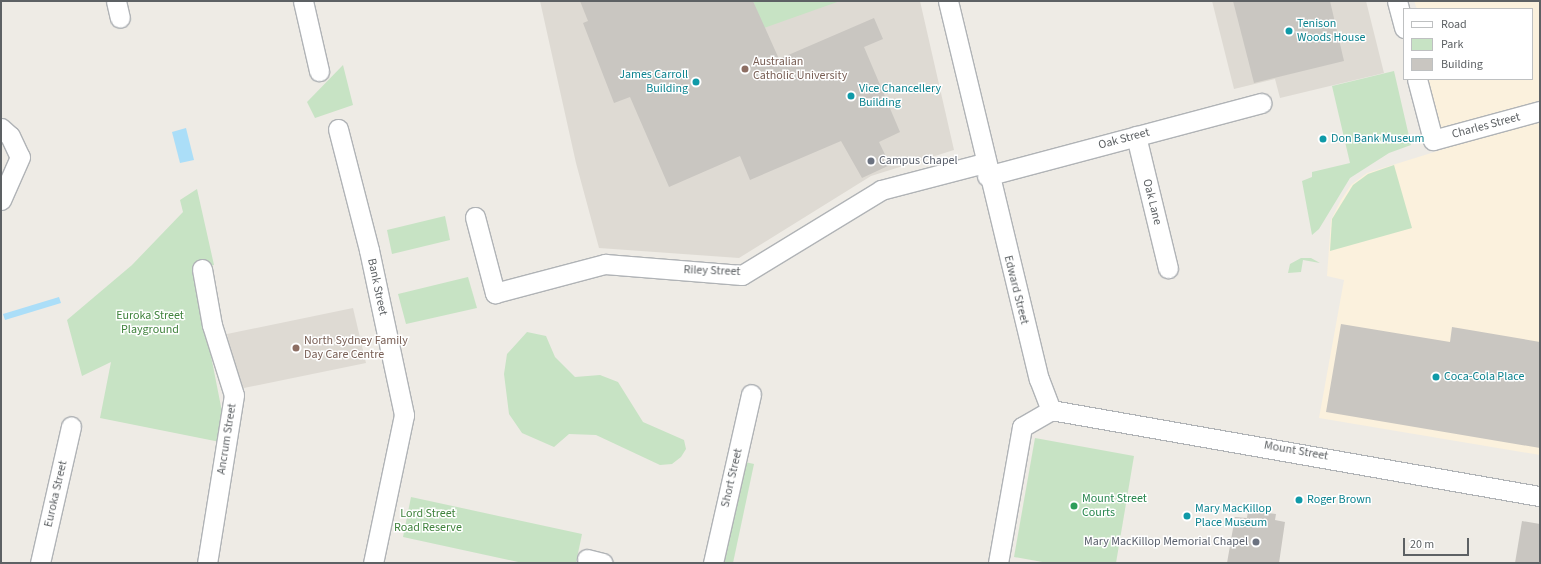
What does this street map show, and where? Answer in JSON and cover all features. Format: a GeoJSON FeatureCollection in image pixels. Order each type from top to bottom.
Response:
{"type":"FeatureCollection","features":[{"type":"Feature","properties":{"kind":"street"},"geometry":{"type":"LineString","coordinates":[[302,1],[319,71]]}},
{"type":"Feature","properties":{"kind":"street","name":"Edward Street"},"geometry":{"type":"LineString","coordinates":[[948,1],[986,169],[1039,379],[1051,410]]}},
{"type":"Feature","properties":{"kind":"street"},"geometry":{"type":"LineString","coordinates":[[1397,1],[1403,24]]}},
{"type":"Feature","properties":{"kind":"street","name":"Charles Street"},"geometry":{"type":"LineString","coordinates":[[1417,80],[1433,140],[1540,111]]}},
{"type":"Feature","properties":{"kind":"street","name":"Oak Street"},"geometry":{"type":"LineString","coordinates":[[986,169],[1136,136],[1261,103]]}},
{"type":"Feature","properties":{"kind":"street"},"geometry":{"type":"LineString","coordinates":[[1,128],[10,136],[20,157],[1,200]]}},
{"type":"Feature","properties":{"kind":"street","name":"Bank Street"},"geometry":{"type":"LineString","coordinates":[[338,129],[369,250],[404,415],[373,563]]}},
{"type":"Feature","properties":{"kind":"street","name":"Oak Lane"},"geometry":{"type":"LineString","coordinates":[[1136,136],[1168,268]]}},
{"type":"Feature","properties":{"kind":"street","name":"Riley Street"},"geometry":{"type":"LineString","coordinates":[[475,217],[495,293],[604,264],[742,275],[881,190],[986,169]]}},
{"type":"Feature","properties":{"kind":"street","name":"Ancrum Street"},"geometry":{"type":"LineString","coordinates":[[202,270],[212,325],[234,394],[207,563]]}},
{"type":"Feature","properties":{"kind":"street","name":"Short Street"},"geometry":{"type":"LineString","coordinates":[[713,563],[751,394]]}},
{"type":"Feature","properties":{"kind":"street"},"geometry":{"type":"LineString","coordinates":[[998,563],[1022,427],[1051,410]]}},
{"type":"Feature","properties":{"kind":"street","name":"Mount Street"},"geometry":{"type":"LineString","coordinates":[[1051,410],[1540,496]]}},
{"type":"Feature","properties":{"kind":"street","name":"Euroka Street"},"geometry":{"type":"LineString","coordinates":[[40,563],[72,426]]}},
{"type":"Feature","properties":{"kind":"shaded area","name":"Australian Catholic University"},"geometry":{"type":"Polygon","coordinates":[[[540,1],[920,1],[954,150],[871,176],[739,258],[599,248],[576,163],[540,1]]]}},
{"type":"Feature","properties":{"kind":"shaded area"},"geometry":{"type":"Polygon","coordinates":[[[1212,1],[1366,1],[1384,73],[1280,98],[1275,79],[1234,89],[1212,1]]]}},
{"type":"Feature","properties":{"kind":"shaded area"},"geometry":{"type":"Polygon","coordinates":[[[1414,1],[1540,1],[1540,455],[1319,418],[1344,280],[1327,276],[1331,220],[1341,200],[1351,185],[1367,173],[1444,149],[1426,80],[1533,80],[1533,8],[1417,8],[1414,1]]]}},
{"type":"Feature","properties":{"kind":"shaded area","name":"North Sydney Family Day Care Centre"},"geometry":{"type":"Polygon","coordinates":[[[353,308],[366,363],[239,389],[227,334],[353,308]]]}},
{"type":"Feature","properties":{"kind":"green space"},"geometry":{"type":"Polygon","coordinates":[[[753,1],[840,1],[764,28],[753,1]]]}},
{"type":"Feature","properties":{"kind":"green space"},"geometry":{"type":"Polygon","coordinates":[[[343,65],[353,105],[315,118],[307,102],[343,65]]]}},
{"type":"Feature","properties":{"kind":"green space"},"geometry":{"type":"Polygon","coordinates":[[[1394,71],[1411,145],[1389,153],[1350,178],[1319,229],[1312,235],[1302,181],[1312,177],[1312,172],[1350,163],[1332,86],[1394,71]]]}},
{"type":"Feature","properties":{"kind":"green space"},"geometry":{"type":"Polygon","coordinates":[[[1394,165],[1412,228],[1330,251],[1332,219],[1353,185],[1368,174],[1394,165]]]}},
{"type":"Feature","properties":{"kind":"green space","name":"Euroka Street Playground"},"geometry":{"type":"Polygon","coordinates":[[[197,189],[214,265],[194,269],[224,422],[220,442],[100,418],[111,362],[82,376],[67,320],[132,265],[183,212],[180,200],[197,189]]]}},
{"type":"Feature","properties":{"kind":"green space"},"geometry":{"type":"Polygon","coordinates":[[[445,216],[450,240],[392,254],[387,230],[445,216]]]}},
{"type":"Feature","properties":{"kind":"green space"},"geometry":{"type":"Polygon","coordinates":[[[1301,258],[1311,258],[1320,263],[1303,260],[1301,272],[1288,273],[1290,264],[1301,258]]]}},
{"type":"Feature","properties":{"kind":"green space"},"geometry":{"type":"Polygon","coordinates":[[[468,277],[477,308],[406,324],[398,294],[468,277]]]}},
{"type":"Feature","properties":{"kind":"green space"},"geometry":{"type":"Polygon","coordinates":[[[527,332],[546,336],[555,357],[575,377],[600,375],[618,382],[643,422],[684,440],[686,449],[681,457],[672,464],[660,465],[596,435],[569,434],[554,447],[522,433],[509,414],[504,374],[507,354],[527,332]]]}},
{"type":"Feature","properties":{"kind":"green space","name":"Mount Street Courts"},"geometry":{"type":"Polygon","coordinates":[[[1035,438],[1134,456],[1116,563],[1048,563],[1014,557],[1035,438]]]}},
{"type":"Feature","properties":{"kind":"green space"},"geometry":{"type":"Polygon","coordinates":[[[745,462],[754,464],[733,563],[723,563],[745,462]]]}},
{"type":"Feature","properties":{"kind":"green space","name":"Lord Street Road Reserve"},"geometry":{"type":"Polygon","coordinates":[[[411,497],[582,534],[576,563],[523,563],[403,537],[411,497]]]}},
{"type":"Feature","properties":{"kind":"water"},"geometry":{"type":"Polygon","coordinates":[[[186,128],[194,160],[180,163],[172,132],[186,128]]]}},
{"type":"Feature","properties":{"kind":"water"},"geometry":{"type":"Polygon","coordinates":[[[59,297],[61,303],[5,320],[3,314],[59,297]]]}},
{"type":"Feature","properties":{"kind":"building","name":"James Carroll Building"},"geometry":{"type":"Polygon","coordinates":[[[580,1],[753,1],[779,59],[874,18],[883,39],[864,47],[900,132],[879,142],[890,165],[862,178],[841,141],[750,180],[740,156],[669,187],[630,97],[614,103],[583,23],[588,21],[580,1]]]}},
{"type":"Feature","properties":{"kind":"building","name":"Tenison Woods House"},"geometry":{"type":"Polygon","coordinates":[[[1233,1],[1330,1],[1344,61],[1254,83],[1233,1]]]}},
{"type":"Feature","properties":{"kind":"building","name":"Coca-Cola Place"},"geometry":{"type":"Polygon","coordinates":[[[1341,324],[1450,342],[1452,327],[1540,342],[1540,448],[1326,412],[1341,324]]]}},
{"type":"Feature","properties":{"kind":"building","name":"Mary MacKillop Memorial Chapel"},"geometry":{"type":"Polygon","coordinates":[[[1248,510],[1276,514],[1275,520],[1285,522],[1279,563],[1227,563],[1235,517],[1247,518],[1248,510]]]}},
{"type":"Feature","properties":{"kind":"building"},"geometry":{"type":"Polygon","coordinates":[[[1522,521],[1540,524],[1540,563],[1515,563],[1522,521]]]}},
{"type":"Feature","properties":{"kind":"place","name":"Tenison Woods House"},"geometry":{"type":"Point","coordinates":[1289,31]}},
{"type":"Feature","properties":{"kind":"place","name":"Australian Catholic University"},"geometry":{"type":"Point","coordinates":[745,69]}},
{"type":"Feature","properties":{"kind":"place","name":"James Carroll Building"},"geometry":{"type":"Point","coordinates":[696,82]}},
{"type":"Feature","properties":{"kind":"place","name":"Vice Chancellery Building"},"geometry":{"type":"Point","coordinates":[851,96]}},
{"type":"Feature","properties":{"kind":"place","name":"Don Bank Museum"},"geometry":{"type":"Point","coordinates":[1323,139]}},
{"type":"Feature","properties":{"kind":"place","name":"Campus Chapel"},"geometry":{"type":"Point","coordinates":[871,161]}},
{"type":"Feature","properties":{"kind":"place","name":"North Sydney Family Day Care Centre"},"geometry":{"type":"Point","coordinates":[296,348]}},
{"type":"Feature","properties":{"kind":"place","name":"Coca-Cola Place"},"geometry":{"type":"Point","coordinates":[1436,377]}},
{"type":"Feature","properties":{"kind":"place","name":"Roger Brown"},"geometry":{"type":"Point","coordinates":[1299,500]}},
{"type":"Feature","properties":{"kind":"place","name":"Mount Street Courts"},"geometry":{"type":"Point","coordinates":[1074,506]}},
{"type":"Feature","properties":{"kind":"place","name":"Mary MacKillop Place Museum"},"geometry":{"type":"Point","coordinates":[1187,516]}},
{"type":"Feature","properties":{"kind":"place","name":"Mary MacKillop Memorial Chapel"},"geometry":{"type":"Point","coordinates":[1256,542]}}]}
